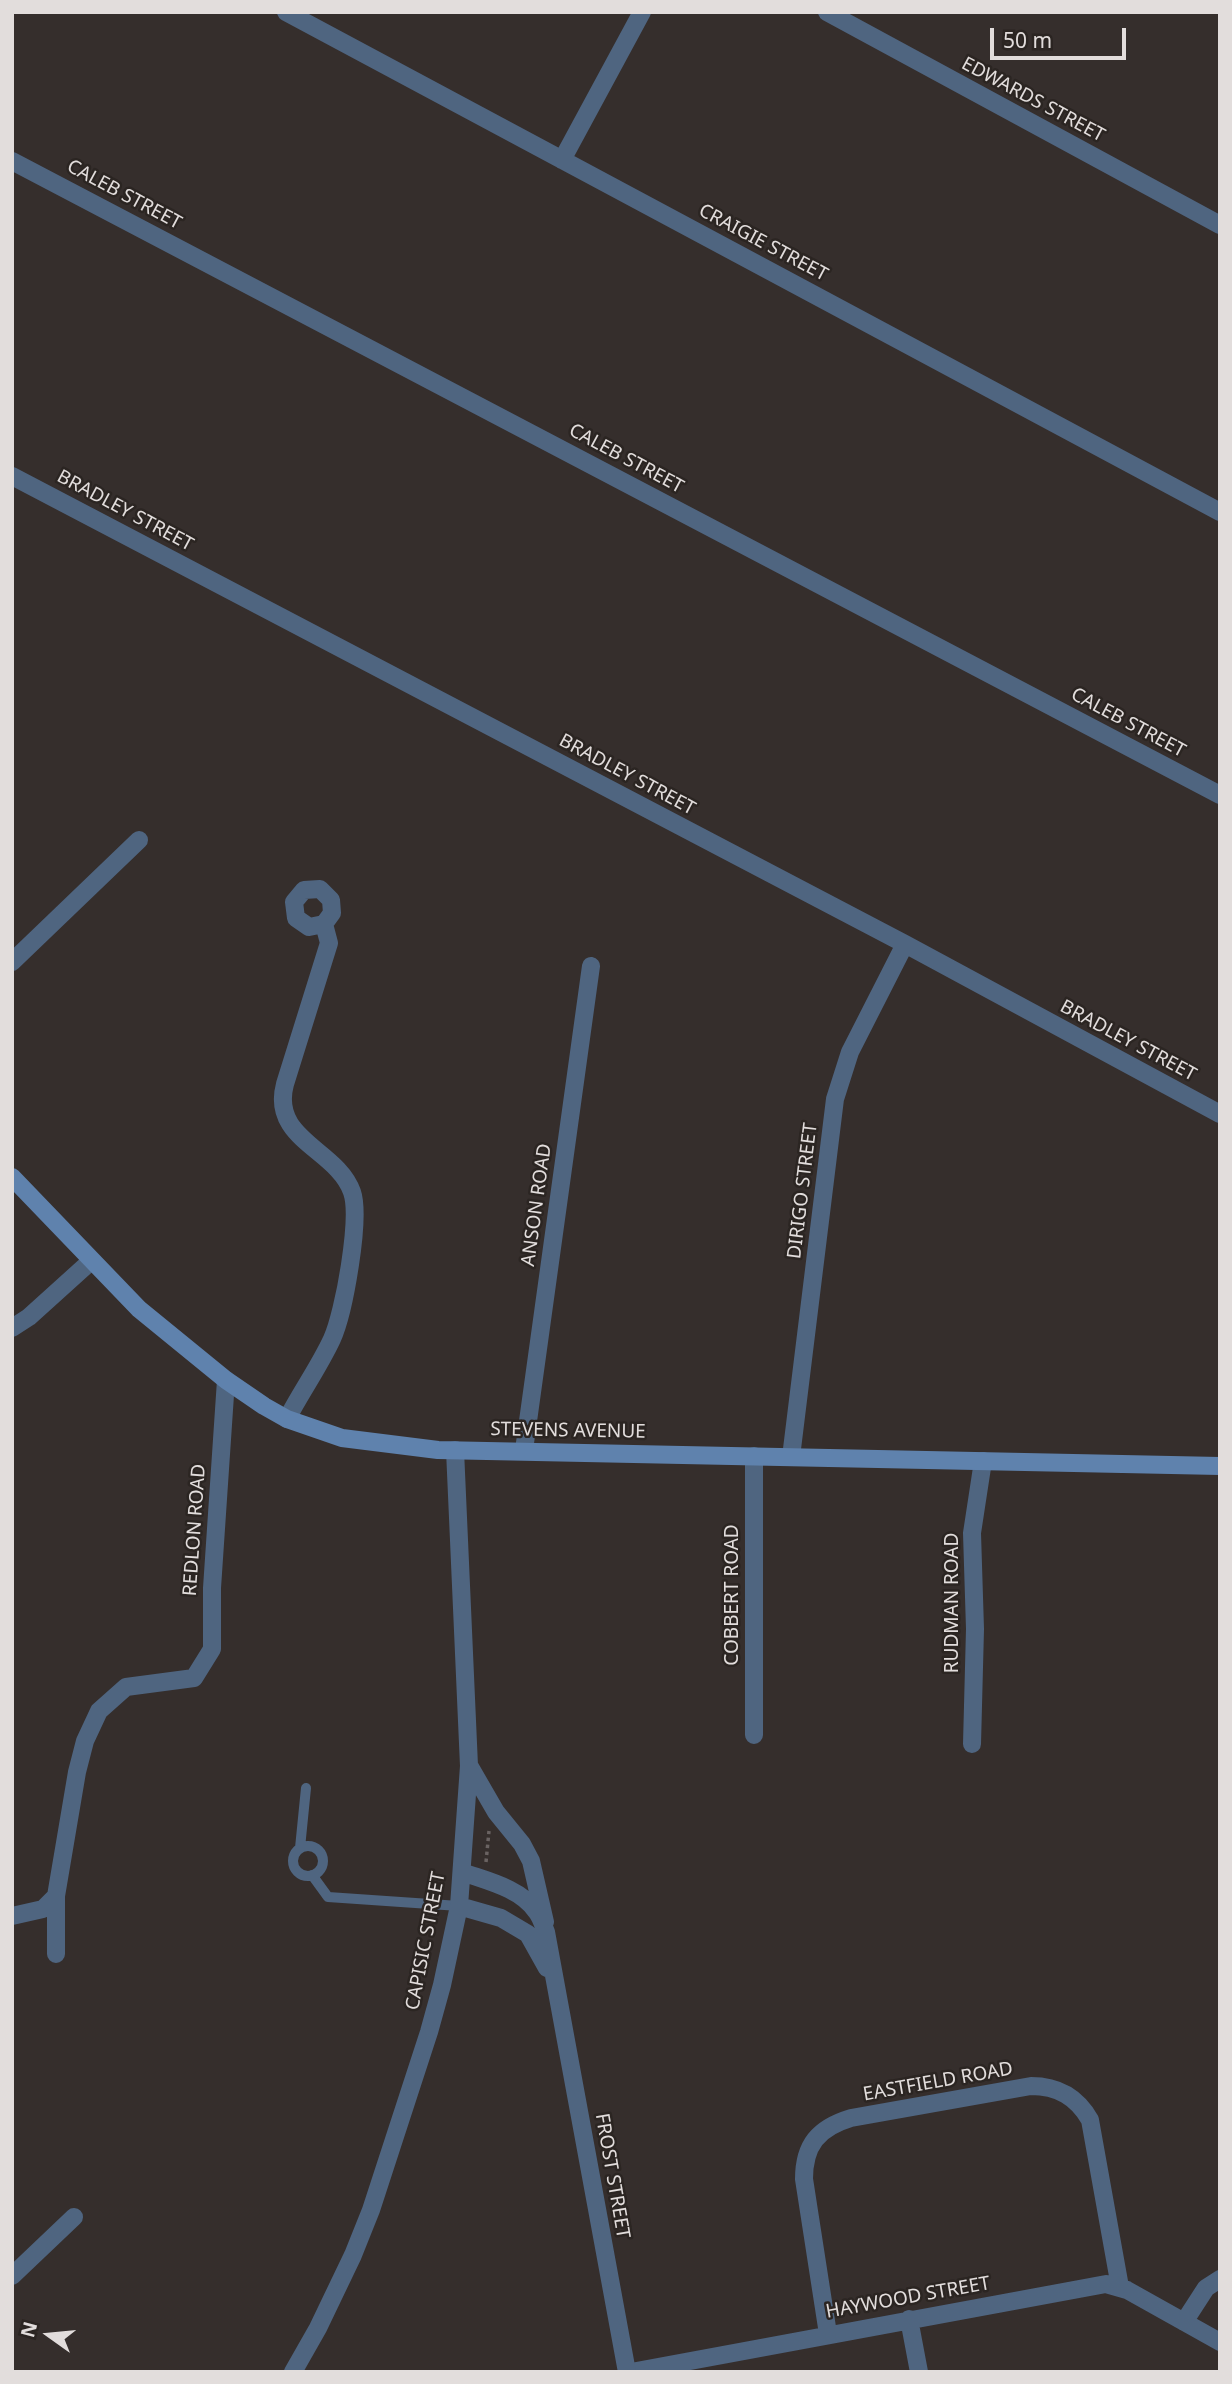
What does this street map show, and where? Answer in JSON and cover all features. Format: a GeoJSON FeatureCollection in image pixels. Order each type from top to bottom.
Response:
{"type":"FeatureCollection","features":[{"type":"Feature","properties":{"kind":"main road","name":"STEVENS AVENUE"},"geometry":{"type":"LineString","coordinates":[[12,1177],[139,1309],[226,1380],[286,1419],[342,1438],[406,1447],[455,1450],[1220,1466]]}},
{"type":"Feature","properties":{"kind":"street","name":"CRAIGIE STREET"},"geometry":{"type":"LineString","coordinates":[[286,12],[1220,512]]}},
{"type":"Feature","properties":{"kind":"street"},"geometry":{"type":"LineString","coordinates":[[562,160],[642,12]]}},
{"type":"Feature","properties":{"kind":"street","name":"EDWARDS STREET"},"geometry":{"type":"LineString","coordinates":[[827,12],[1220,225]]}},
{"type":"Feature","properties":{"kind":"street","name":"CALEB STREET"},"geometry":{"type":"LineString","coordinates":[[12,160],[1220,795]]}},
{"type":"Feature","properties":{"kind":"street","name":"BRADLEY STREET"},"geometry":{"type":"LineString","coordinates":[[12,476],[905,944],[1220,1114]]}},
{"type":"Feature","properties":{"kind":"street"},"geometry":{"type":"LineString","coordinates":[[12,962],[139,840]]}},
{"type":"Feature","properties":{"kind":"street"},"geometry":{"type":"LineString","coordinates":[[286,1419],[335,1332],[354,1228],[354,1202],[346,1179],[291,1128],[282,1098],[329,948],[330,939],[324,923]]}},
{"type":"Feature","properties":{"kind":"street","name":"DIRIGO STREET"},"geometry":{"type":"LineString","coordinates":[[791,1457],[835,1099],[850,1052],[905,944]]}},
{"type":"Feature","properties":{"kind":"street","name":"ANSON ROAD"},"geometry":{"type":"LineString","coordinates":[[524,1450],[591,966]]}},
{"type":"Feature","properties":{"kind":"street"},"geometry":{"type":"LineString","coordinates":[[12,1328],[29,1317],[91,1261]]}},
{"type":"Feature","properties":{"kind":"street","name":"REDLON ROAD"},"geometry":{"type":"LineString","coordinates":[[56,1896],[77,1772],[85,1741],[99,1711],[127,1687],[194,1678],[212,1649],[212,1588],[226,1380]]}},
{"type":"Feature","properties":{"kind":"street","name":"CAPISIC STREET"},"geometry":{"type":"LineString","coordinates":[[293,2372],[318,2328],[371,2210],[429,2032],[459,1906],[469,1766],[455,1450]]}},
{"type":"Feature","properties":{"kind":"street","name":"COBBERT ROAD"},"geometry":{"type":"LineString","coordinates":[[754,1456],[754,1735]]}},
{"type":"Feature","properties":{"kind":"street","name":"RUDMAN ROAD"},"geometry":{"type":"LineString","coordinates":[[972,1744],[975,1629],[972,1533],[983,1461]]}},
{"type":"Feature","properties":{"kind":"street","name":"FROST STREET"},"geometry":{"type":"LineString","coordinates":[[469,1766],[496,1812],[522,1844],[531,1861],[541,1898],[629,2372]]}},
{"type":"Feature","properties":{"kind":"street","name":"FROST STREET"},"geometry":{"type":"LineString","coordinates":[[462,1872],[503,1886],[523,1897],[537,1912],[546,1932]]}},
{"type":"Feature","properties":{"kind":"street"},"geometry":{"type":"LineString","coordinates":[[12,1916],[43,1909],[56,1896]]}},
{"type":"Feature","properties":{"kind":"street"},"geometry":{"type":"LineString","coordinates":[[56,1896],[56,1954]]}},
{"type":"Feature","properties":{"kind":"street","name":"FROST STREET"},"geometry":{"type":"LineString","coordinates":[[459,1906],[501,1918],[528,1934],[556,1987]]}},
{"type":"Feature","properties":{"kind":"street","name":"EASTFIELD ROAD"},"geometry":{"type":"LineString","coordinates":[[828,2334],[804,2179],[806,2155],[818,2135],[827,2127],[850,2118],[1031,2086],[1043,2086],[1068,2094],[1090,2120],[1120,2287]]}},
{"type":"Feature","properties":{"kind":"street"},"geometry":{"type":"LineString","coordinates":[[12,2276],[74,2217]]}},
{"type":"Feature","properties":{"kind":"street"},"geometry":{"type":"LineString","coordinates":[[1184,2322],[1206,2288],[1220,2279]]}},
{"type":"Feature","properties":{"kind":"street","name":"HAYWOOD STREET"},"geometry":{"type":"LineString","coordinates":[[629,2372],[1106,2284],[1120,2287],[1220,2342]]}},
{"type":"Feature","properties":{"kind":"street"},"geometry":{"type":"LineString","coordinates":[[909,2319],[919,2372]]}},
{"type":"Feature","properties":{"kind":"lane"},"geometry":{"type":"LineString","coordinates":[[300,1848],[315,1848],[322,1856],[320,1870],[312,1875],[299,1873],[293,1866],[294,1855],[300,1848],[306,1788]]}},
{"type":"Feature","properties":{"kind":"lane"},"geometry":{"type":"LineString","coordinates":[[312,1875],[328,1898],[459,1906]]}},
{"type":"Feature","properties":{"kind":"path"},"geometry":{"type":"LineString","coordinates":[[485,1871],[490,1820]]}}]}
